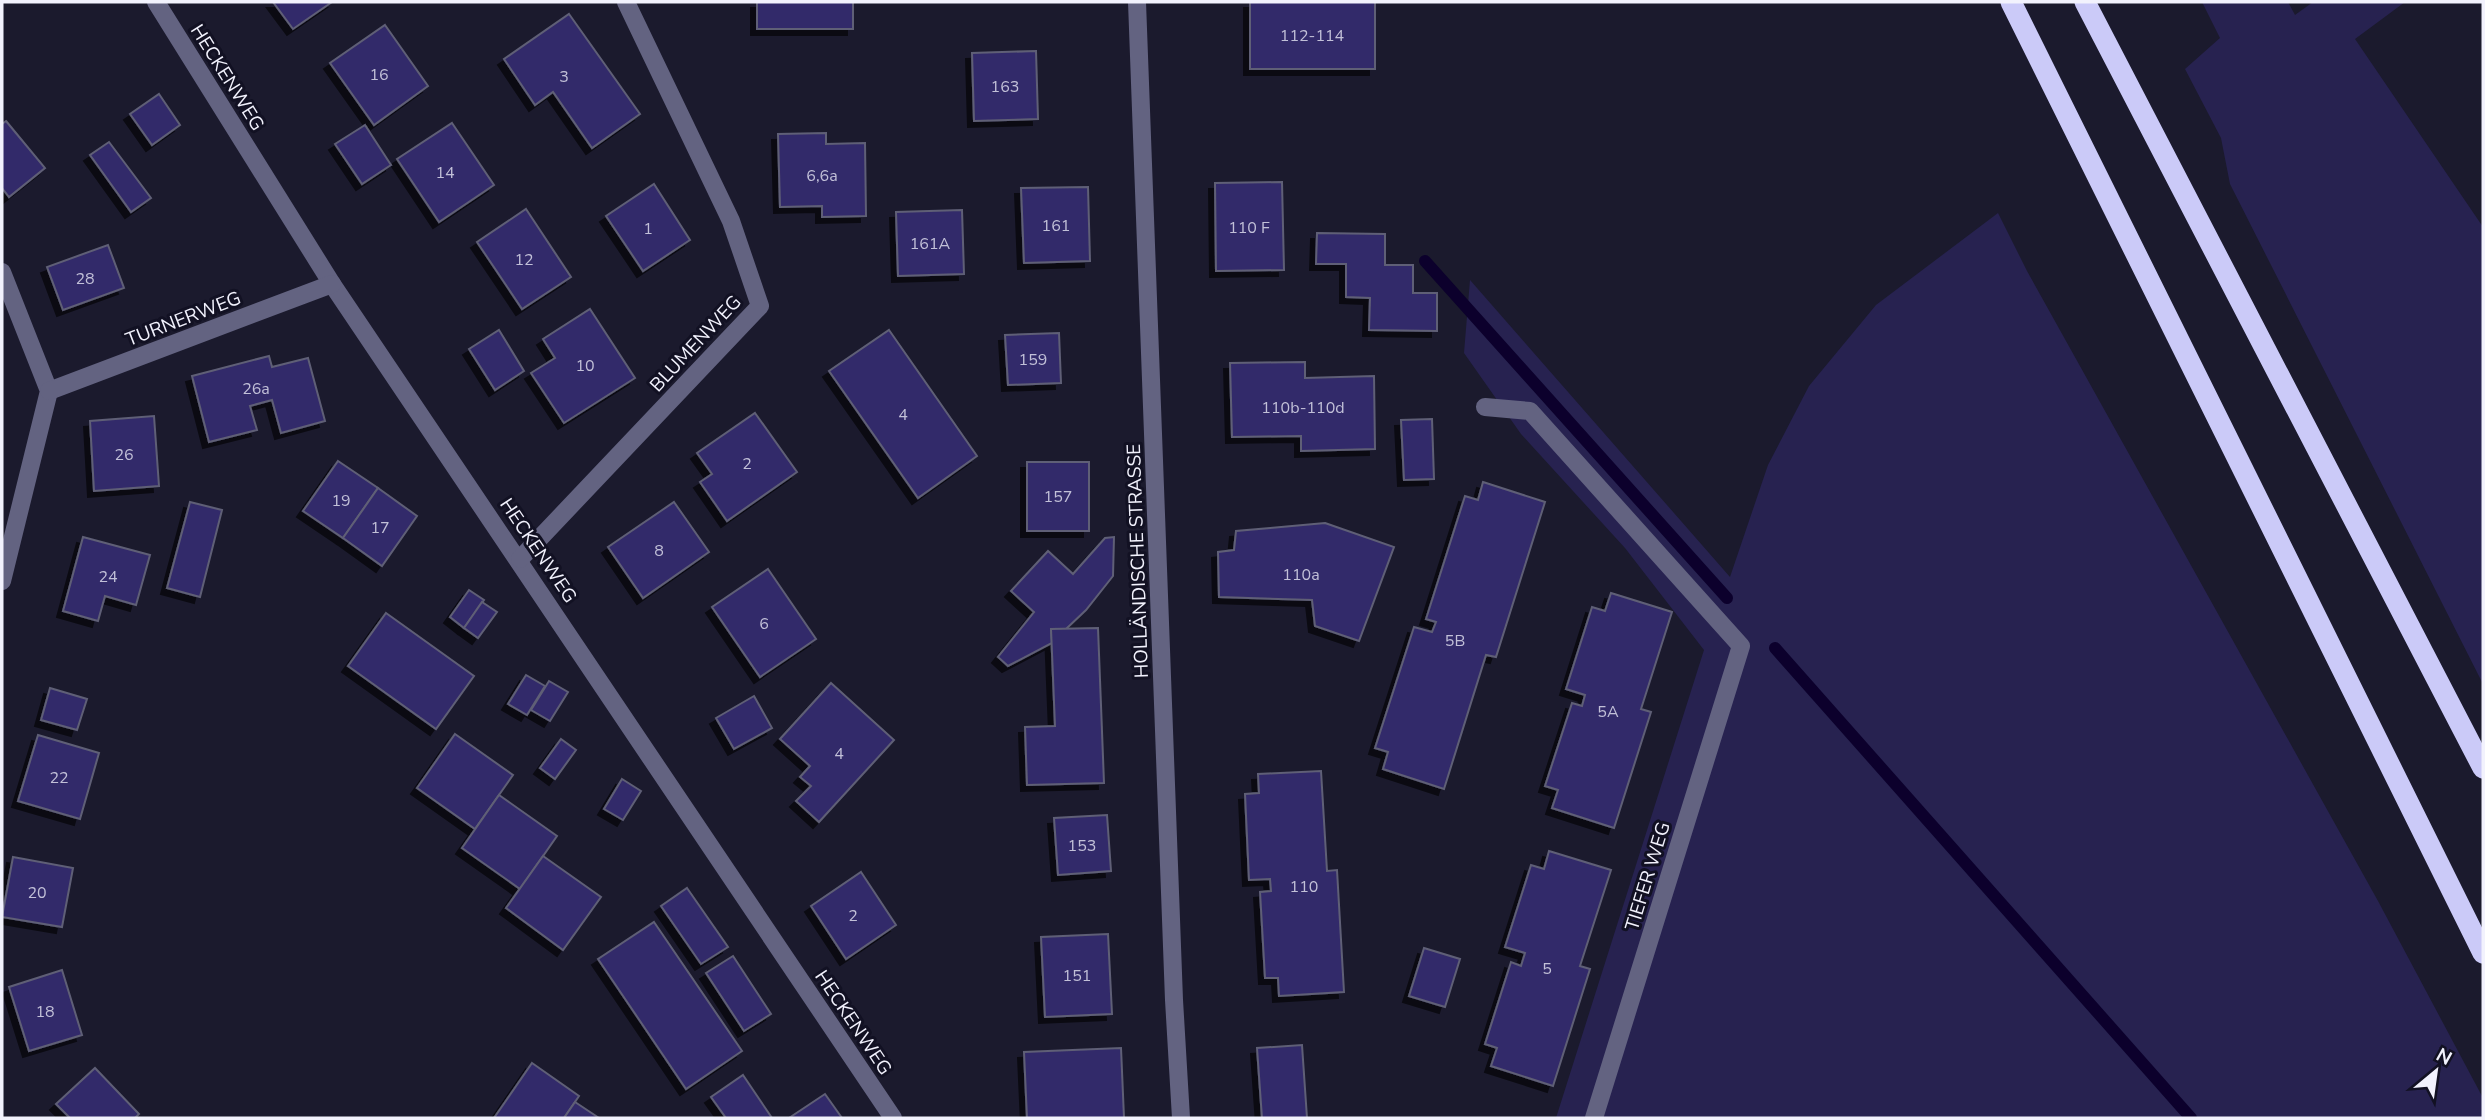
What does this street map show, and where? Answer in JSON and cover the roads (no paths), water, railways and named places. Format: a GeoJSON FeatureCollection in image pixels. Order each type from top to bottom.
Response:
{"type":"FeatureCollection","features":[{"type":"Feature","properties":{"kind":"highway"},"geometry":{"type":"LineString","coordinates":[[2011,2],[2483,953]]}},
{"type":"Feature","properties":{"kind":"highway"},"geometry":{"type":"LineString","coordinates":[[2085,2],[2483,768]]}},
{"type":"Feature","properties":{"kind":"street","name":"HECKENWEG"},"geometry":{"type":"LineString","coordinates":[[156,2],[332,285],[520,559],[893,1118]]}},
{"type":"Feature","properties":{"kind":"street","name":"BLUMENWEG"},"geometry":{"type":"LineString","coordinates":[[520,559],[760,306],[731,221],[626,2]]}},
{"type":"Feature","properties":{"kind":"street","name":"HOLLÄNDISCHE STRASSE"},"geometry":{"type":"LineString","coordinates":[[1137,2],[1174,1000],[1181,1118]]}},
{"type":"Feature","properties":{"kind":"street"},"geometry":{"type":"LineString","coordinates":[[2,272],[49,391],[2,581]]}},
{"type":"Feature","properties":{"kind":"street","name":"TURNERWEG"},"geometry":{"type":"LineString","coordinates":[[49,391],[332,285]]}},
{"type":"Feature","properties":{"kind":"street","name":"TIEFER WEG"},"geometry":{"type":"LineString","coordinates":[[1485,407],[1530,411],[1741,646],[1594,1118]]}},
{"type":"Feature","properties":{"kind":"waterway"},"geometry":{"type":"LineString","coordinates":[[1425,261],[1727,598]]}},
{"type":"Feature","properties":{"kind":"waterway"},"geometry":{"type":"LineString","coordinates":[[1775,648],[2191,1118]]}}]}
